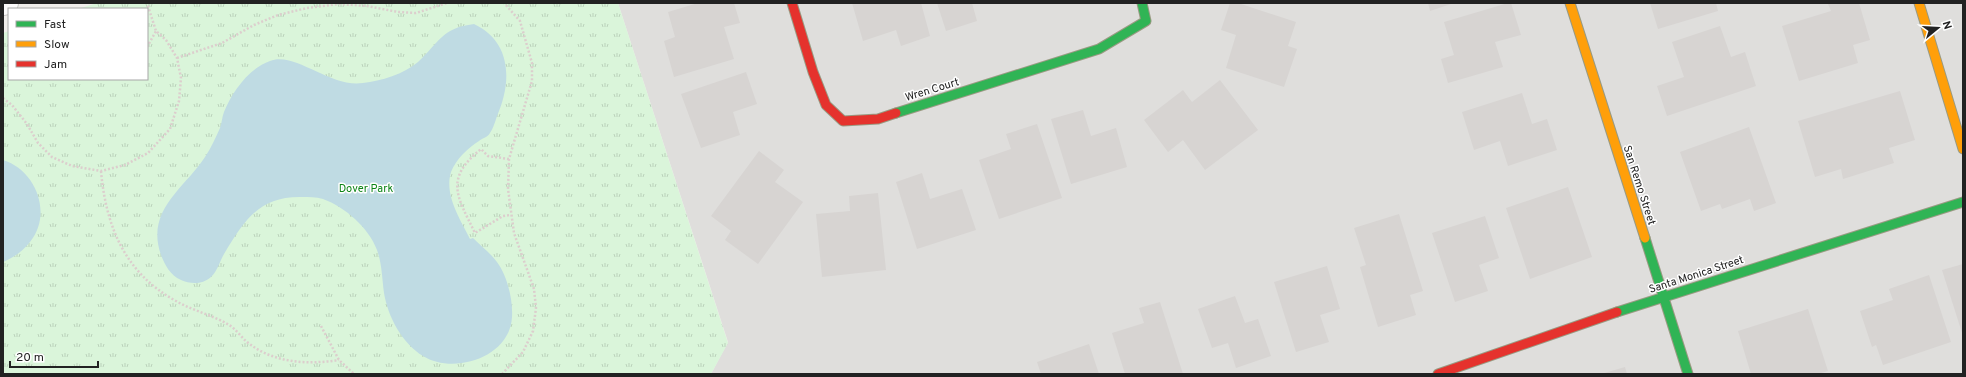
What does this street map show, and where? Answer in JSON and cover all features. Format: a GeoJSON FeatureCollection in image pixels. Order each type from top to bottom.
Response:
{"type":"FeatureCollection","features":[{"type":"Feature","properties":{"kind":"street"},"geometry":{"type":"LineString","coordinates":[[3,4],[7,3]]}},
{"type":"Feature","properties":{"kind":"street","name":"Wren Court"},"geometry":{"type":"LineString","coordinates":[[792,3],[813,72],[826,105],[843,121],[878,119],[1099,49],[1146,21],[1142,3]]}},
{"type":"Feature","properties":{"kind":"street","name":"San Remo Street"},"geometry":{"type":"LineString","coordinates":[[1570,3],[1688,374]]}},
{"type":"Feature","properties":{"kind":"street"},"geometry":{"type":"LineString","coordinates":[[1919,3],[1963,149]]}},
{"type":"Feature","properties":{"kind":"street","name":"Santa Monica Street"},"geometry":{"type":"LineString","coordinates":[[1438,374],[1664,296],[1963,202]]}},
{"type":"Feature","properties":{"kind":"path"},"geometry":{"type":"LineString","coordinates":[[3,98],[12,105],[27,124],[38,143],[52,157],[72,166],[101,171],[125,165],[148,154],[170,129],[179,101],[181,78],[177,58],[166,40],[156,31],[147,3]]}},
{"type":"Feature","properties":{"kind":"path"},"geometry":{"type":"LineString","coordinates":[[177,58],[222,43],[254,25],[278,15],[307,8],[339,4],[367,6],[398,12],[416,13],[447,3]]}},
{"type":"Feature","properties":{"kind":"path"},"geometry":{"type":"LineString","coordinates":[[502,374],[523,352],[533,331],[536,308],[534,289],[514,233],[510,215],[508,189],[509,159],[532,81],[532,62],[520,22],[504,3]]}},
{"type":"Feature","properties":{"kind":"path"},"geometry":{"type":"LineString","coordinates":[[148,45],[156,31]]}},
{"type":"Feature","properties":{"kind":"path"},"geometry":{"type":"LineString","coordinates":[[509,159],[488,156],[481,148],[468,159],[462,168],[457,181],[457,196],[475,233],[503,216],[510,215]]}},
{"type":"Feature","properties":{"kind":"path"},"geometry":{"type":"LineString","coordinates":[[101,171],[104,199],[109,221],[120,246],[138,271],[155,287],[176,302],[229,325],[247,342],[265,354],[295,362],[317,363],[339,360]]}},
{"type":"Feature","properties":{"kind":"path"},"geometry":{"type":"LineString","coordinates":[[321,326],[339,360],[354,374]]}},
{"type":"Feature","properties":{"kind":"shaded area"},"geometry":{"type":"Polygon","coordinates":[[[618,3],[1963,3],[1963,374],[711,374],[728,342],[618,3]]]}},
{"type":"Feature","properties":{"kind":"green space","name":"Dover Park"},"geometry":{"type":"Polygon","coordinates":[[[97,3],[618,3],[728,343],[711,374],[3,374],[3,33],[8,31],[8,80],[148,80],[148,8],[81,8],[97,3]]]}},
{"type":"Feature","properties":{"kind":"water"},"geometry":{"type":"Polygon","coordinates":[[[474,24],[487,32],[496,41],[502,52],[505,64],[505,90],[502,103],[491,131],[487,136],[467,150],[459,158],[451,172],[449,181],[451,198],[454,207],[470,239],[473,238],[496,261],[505,277],[509,290],[512,304],[512,317],[509,331],[501,343],[491,352],[478,359],[464,363],[449,364],[435,361],[415,351],[402,337],[389,311],[384,293],[380,261],[373,242],[362,226],[348,213],[340,207],[320,198],[287,198],[274,201],[254,213],[239,231],[224,254],[215,272],[207,280],[200,283],[188,282],[177,278],[171,273],[161,255],[157,239],[158,225],[163,212],[178,190],[205,157],[220,128],[227,104],[242,82],[255,69],[262,64],[280,59],[302,65],[326,76],[351,83],[377,81],[406,70],[418,62],[447,33],[463,26],[474,24]]]}},
{"type":"Feature","properties":{"kind":"water"},"geometry":{"type":"Polygon","coordinates":[[[3,160],[15,165],[32,183],[38,194],[40,219],[37,231],[24,249],[3,262],[3,160]]]}},
{"type":"Feature","properties":{"kind":"building"},"geometry":{"type":"Polygon","coordinates":[[[698,3],[734,3],[740,23],[724,27],[734,59],[674,77],[664,41],[675,37],[668,12],[698,3]]]}},
{"type":"Feature","properties":{"kind":"building"},"geometry":{"type":"Polygon","coordinates":[[[852,3],[921,3],[930,36],[901,46],[896,30],[863,41],[852,3]]]}},
{"type":"Feature","properties":{"kind":"building"},"geometry":{"type":"Polygon","coordinates":[[[937,3],[972,3],[977,21],[946,31],[937,3]]]}},
{"type":"Feature","properties":{"kind":"building"},"geometry":{"type":"Polygon","coordinates":[[[1230,3],[1238,3],[1296,22],[1288,46],[1297,49],[1284,87],[1226,68],[1236,35],[1221,30],[1230,3]]]}},
{"type":"Feature","properties":{"kind":"building"},"geometry":{"type":"Polygon","coordinates":[[[1428,3],[1454,3],[1430,11],[1428,3]]]}},
{"type":"Feature","properties":{"kind":"building"},"geometry":{"type":"Polygon","coordinates":[[[1511,3],[1521,35],[1495,42],[1503,67],[1448,83],[1441,59],[1454,55],[1444,22],[1511,3]]]}},
{"type":"Feature","properties":{"kind":"building"},"geometry":{"type":"Polygon","coordinates":[[[1650,3],[1716,3],[1718,11],[1658,29],[1650,3]]]}},
{"type":"Feature","properties":{"kind":"building"},"geometry":{"type":"Polygon","coordinates":[[[1859,3],[1870,40],[1853,45],[1858,63],[1799,81],[1782,26],[1831,11],[1828,4],[1859,3]]]}},
{"type":"Feature","properties":{"kind":"building"},"geometry":{"type":"Polygon","coordinates":[[[1720,26],[1731,57],[1745,52],[1756,86],[1667,116],[1657,86],[1684,77],[1672,42],[1720,26]]]}},
{"type":"Feature","properties":{"kind":"building"},"geometry":{"type":"Polygon","coordinates":[[[746,72],[757,104],[733,112],[740,135],[701,148],[681,94],[746,72]]]}},
{"type":"Feature","properties":{"kind":"building"},"geometry":{"type":"Polygon","coordinates":[[[1220,80],[1258,130],[1205,170],[1183,140],[1168,152],[1144,120],[1183,90],[1192,102],[1220,80]]]}},
{"type":"Feature","properties":{"kind":"building"},"geometry":{"type":"Polygon","coordinates":[[[1900,91],[1915,140],[1889,148],[1894,163],[1843,179],[1841,169],[1815,177],[1798,121],[1900,91]]]}},
{"type":"Feature","properties":{"kind":"building"},"geometry":{"type":"Polygon","coordinates":[[[1522,93],[1532,124],[1547,119],[1557,150],[1508,166],[1500,141],[1474,150],[1462,112],[1522,93]]]}},
{"type":"Feature","properties":{"kind":"building"},"geometry":{"type":"Polygon","coordinates":[[[1083,110],[1091,136],[1116,128],[1127,167],[1071,184],[1051,119],[1083,110]]]}},
{"type":"Feature","properties":{"kind":"building"},"geometry":{"type":"Polygon","coordinates":[[[1037,124],[1062,198],[999,219],[979,160],[1011,149],[1006,134],[1037,124]]]}},
{"type":"Feature","properties":{"kind":"building"},"geometry":{"type":"Polygon","coordinates":[[[1749,127],[1776,203],[1754,211],[1750,199],[1722,209],[1720,204],[1701,211],[1680,152],[1749,127]]]}},
{"type":"Feature","properties":{"kind":"building"},"geometry":{"type":"Polygon","coordinates":[[[759,151],[784,170],[775,182],[803,202],[758,264],[725,240],[731,231],[711,216],[759,151]]]}},
{"type":"Feature","properties":{"kind":"building"},"geometry":{"type":"Polygon","coordinates":[[[922,173],[930,199],[962,189],[976,230],[917,249],[896,182],[922,173]]]}},
{"type":"Feature","properties":{"kind":"building"},"geometry":{"type":"Polygon","coordinates":[[[1568,187],[1592,257],[1530,279],[1506,208],[1568,187]]]}},
{"type":"Feature","properties":{"kind":"building"},"geometry":{"type":"Polygon","coordinates":[[[878,193],[886,270],[822,277],[816,214],[850,211],[849,196],[878,193]]]}},
{"type":"Feature","properties":{"kind":"building"},"geometry":{"type":"Polygon","coordinates":[[[1399,214],[1423,291],[1410,295],[1416,315],[1378,327],[1360,267],[1366,265],[1354,228],[1399,214]]]}},
{"type":"Feature","properties":{"kind":"building"},"geometry":{"type":"Polygon","coordinates":[[[1485,216],[1499,258],[1479,265],[1488,291],[1455,302],[1432,233],[1485,216]]]}},
{"type":"Feature","properties":{"kind":"building"},"geometry":{"type":"Polygon","coordinates":[[[1963,264],[1963,336],[1942,270],[1963,264]]]}},
{"type":"Feature","properties":{"kind":"building"},"geometry":{"type":"Polygon","coordinates":[[[1327,266],[1340,309],[1320,315],[1329,342],[1296,352],[1274,282],[1327,266]]]}},
{"type":"Feature","properties":{"kind":"building"},"geometry":{"type":"Polygon","coordinates":[[[1929,275],[1951,342],[1883,365],[1876,345],[1872,347],[1860,311],[1893,300],[1889,289],[1929,275]]]}},
{"type":"Feature","properties":{"kind":"building"},"geometry":{"type":"Polygon","coordinates":[[[1235,296],[1245,323],[1258,319],[1271,356],[1236,368],[1228,343],[1212,348],[1198,309],[1235,296]]]}},
{"type":"Feature","properties":{"kind":"building"},"geometry":{"type":"Polygon","coordinates":[[[1160,302],[1183,374],[1125,374],[1112,333],[1144,323],[1139,308],[1160,302]]]}},
{"type":"Feature","properties":{"kind":"building"},"geometry":{"type":"Polygon","coordinates":[[[1808,309],[1828,371],[1818,374],[1751,374],[1738,331],[1808,309]]]}},
{"type":"Feature","properties":{"kind":"building"},"geometry":{"type":"Polygon","coordinates":[[[1089,344],[1099,374],[1041,374],[1037,362],[1089,344]]]}},
{"type":"Feature","properties":{"kind":"building"},"geometry":{"type":"Polygon","coordinates":[[[1625,367],[1627,374],[1601,374],[1625,367]]]}},
{"type":"Feature","properties":{"kind":"traffic: fast"},"geometry":{"type":"LineString","coordinates":[[896,113],[1099,49],[1146,21],[1142,3]]}},
{"type":"Feature","properties":{"kind":"traffic: fast"},"geometry":{"type":"LineString","coordinates":[[1617,312],[1963,202]]}},
{"type":"Feature","properties":{"kind":"traffic: fast"},"geometry":{"type":"LineString","coordinates":[[1645,238],[1688,374]]}},
{"type":"Feature","properties":{"kind":"traffic: slow"},"geometry":{"type":"LineString","coordinates":[[1570,3],[1645,238]]}},
{"type":"Feature","properties":{"kind":"traffic: slow"},"geometry":{"type":"LineString","coordinates":[[1919,3],[1963,149]]}},
{"type":"Feature","properties":{"kind":"traffic: jam"},"geometry":{"type":"LineString","coordinates":[[792,3],[813,72],[826,105],[843,121],[878,119],[896,113]]}},
{"type":"Feature","properties":{"kind":"traffic: jam"},"geometry":{"type":"LineString","coordinates":[[1438,374],[1617,312]]}}]}
